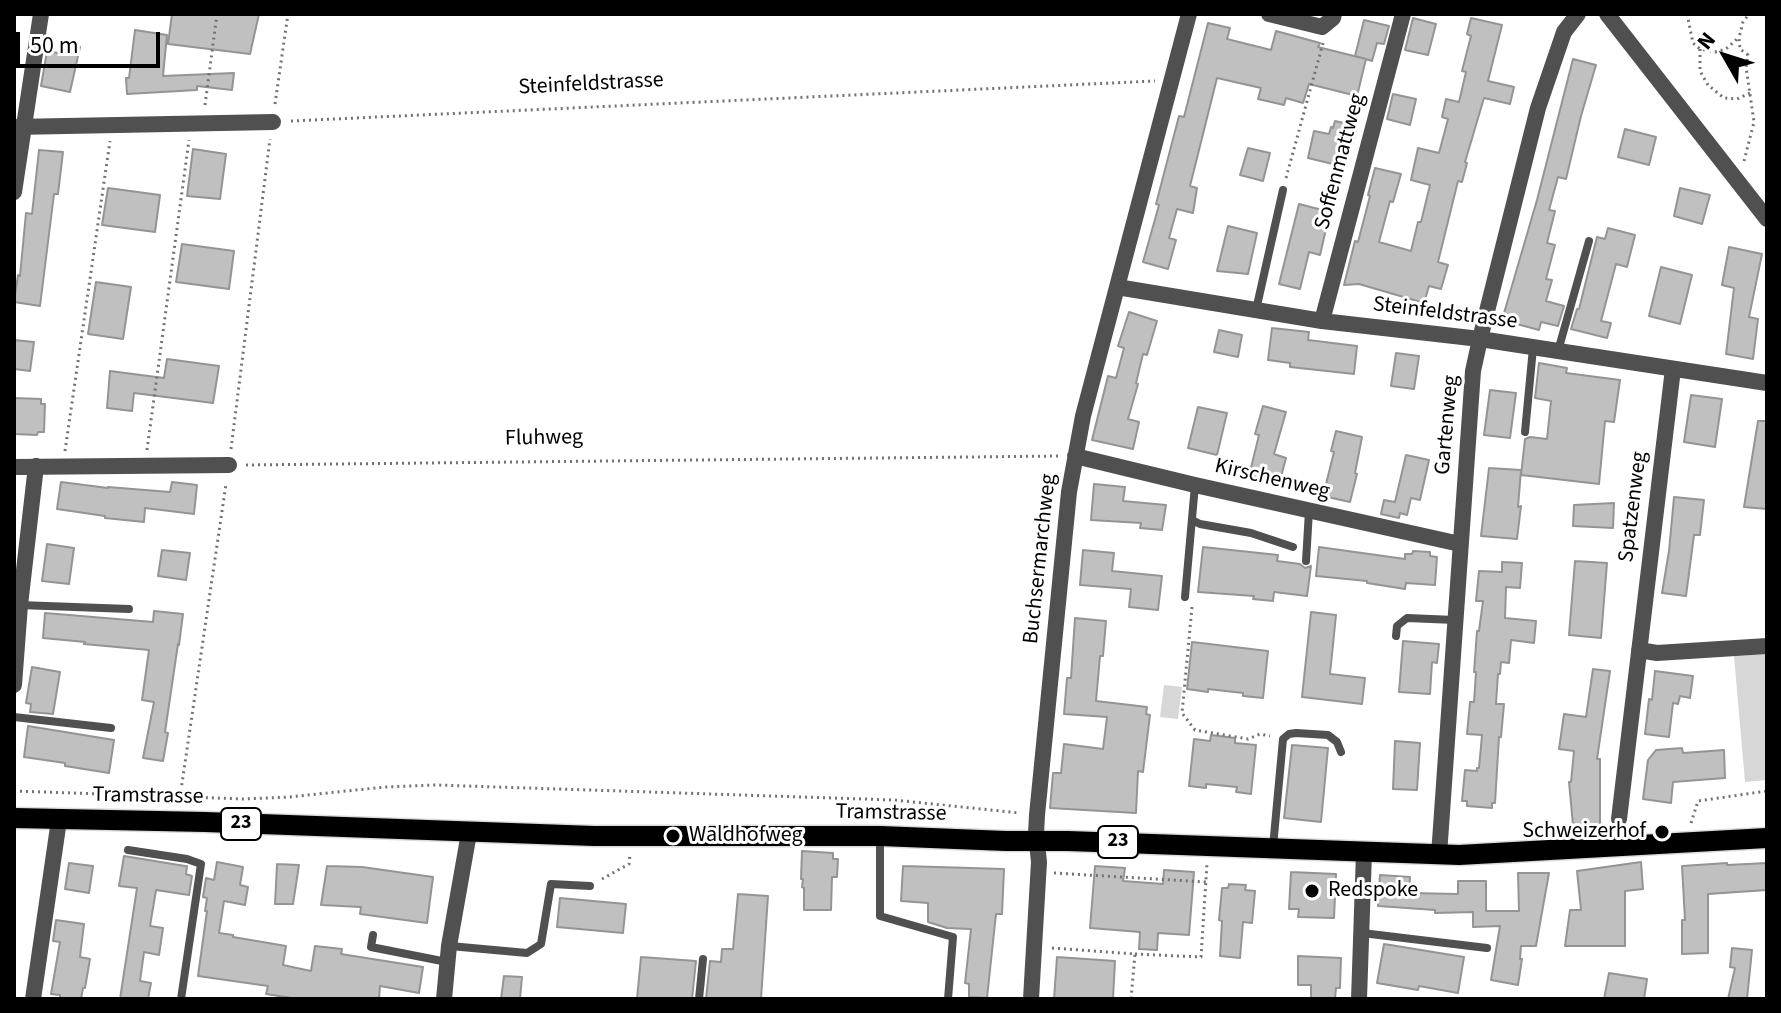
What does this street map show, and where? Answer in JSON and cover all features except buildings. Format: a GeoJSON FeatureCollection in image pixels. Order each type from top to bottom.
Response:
{"type":"FeatureCollection","features":[{"type":"Feature","properties":{"kind":"main road","name":"Tramstrasse"},"geometry":{"type":"LineString","coordinates":[[14,818],[469,833],[1036,840],[1439,855],[1767,838]]}},
{"type":"Feature","properties":{"kind":"street"},"geometry":{"type":"LineString","coordinates":[[14,192],[19,126],[41,14]]}},
{"type":"Feature","properties":{"kind":"street","name":"Buchsermarchweg"},"geometry":{"type":"LineString","coordinates":[[1031,999],[1038,872],[1037,815],[1069,492],[1083,416],[1189,14]]}},
{"type":"Feature","properties":{"kind":"street"},"geometry":{"type":"LineString","coordinates":[[1269,14],[1322,27],[1334,14]]}},
{"type":"Feature","properties":{"kind":"street","name":"Soffenmattweg"},"geometry":{"type":"LineString","coordinates":[[1322,321],[1403,14]]}},
{"type":"Feature","properties":{"kind":"street","name":"Gartenweg"},"geometry":{"type":"LineString","coordinates":[[1439,855],[1473,371],[1538,108],[1564,32],[1578,14]]}},
{"type":"Feature","properties":{"kind":"street"},"geometry":{"type":"LineString","coordinates":[[1607,14],[1767,219]]}},
{"type":"Feature","properties":{"kind":"street"},"geometry":{"type":"LineString","coordinates":[[19,126],[273,122]]}},
{"type":"Feature","properties":{"kind":"street","name":"Steinfeldstrasse"},"geometry":{"type":"LineString","coordinates":[[1117,287],[1322,321],[1480,339],[1767,383]]}},
{"type":"Feature","properties":{"kind":"street","name":"Spatzenweg"},"geometry":{"type":"LineString","coordinates":[[1619,819],[1673,369]]}},
{"type":"Feature","properties":{"kind":"street","name":"Kirschenweg"},"geometry":{"type":"LineString","coordinates":[[1075,456],[1460,544]]}},
{"type":"Feature","properties":{"kind":"street"},"geometry":{"type":"LineString","coordinates":[[14,467],[229,465]]}},
{"type":"Feature","properties":{"kind":"street"},"geometry":{"type":"LineString","coordinates":[[14,685],[17,605],[36,466]]}},
{"type":"Feature","properties":{"kind":"street"},"geometry":{"type":"LineString","coordinates":[[1639,650],[1657,653],[1767,646]]}},
{"type":"Feature","properties":{"kind":"street"},"geometry":{"type":"LineString","coordinates":[[33,999],[59,820]]}},
{"type":"Feature","properties":{"kind":"street"},"geometry":{"type":"LineString","coordinates":[[444,999],[448,954],[469,833]]}},
{"type":"Feature","properties":{"kind":"street"},"geometry":{"type":"LineString","coordinates":[[1359,999],[1364,852]]}},
{"type":"Feature","properties":{"kind":"lane"},"geometry":{"type":"LineString","coordinates":[[1256,310],[1283,190]]}},
{"type":"Feature","properties":{"kind":"lane"},"geometry":{"type":"LineString","coordinates":[[1558,351],[1589,241]]}},
{"type":"Feature","properties":{"kind":"lane"},"geometry":{"type":"LineString","coordinates":[[1525,432],[1533,348]]}},
{"type":"Feature","properties":{"kind":"lane"},"geometry":{"type":"LineString","coordinates":[[1189,600],[1195,485]]}},
{"type":"Feature","properties":{"kind":"lane"},"geometry":{"type":"LineString","coordinates":[[1306,561],[1309,511]]}},
{"type":"Feature","properties":{"kind":"lane"},"geometry":{"type":"LineString","coordinates":[[1192,520],[1251,533],[1293,547]]}},
{"type":"Feature","properties":{"kind":"lane"},"geometry":{"type":"LineString","coordinates":[[17,605],[129,609]]}},
{"type":"Feature","properties":{"kind":"lane"},"geometry":{"type":"LineString","coordinates":[[1396,636],[1397,626],[1407,618],[1455,620]]}},
{"type":"Feature","properties":{"kind":"lane"},"geometry":{"type":"LineString","coordinates":[[14,717],[111,728]]}},
{"type":"Feature","properties":{"kind":"lane"},"geometry":{"type":"LineString","coordinates":[[1273,848],[1283,739],[1296,733],[1328,735],[1337,742],[1341,752]]}},
{"type":"Feature","properties":{"kind":"lane"},"geometry":{"type":"LineString","coordinates":[[880,836],[880,916],[953,937],[948,999]]}},
{"type":"Feature","properties":{"kind":"lane"},"geometry":{"type":"LineString","coordinates":[[128,850],[201,864],[181,999]]}},
{"type":"Feature","properties":{"kind":"lane"},"geometry":{"type":"LineString","coordinates":[[373,935],[371,947],[448,954],[527,953],[541,944],[551,884],[590,886]]}},
{"type":"Feature","properties":{"kind":"lane"},"geometry":{"type":"LineString","coordinates":[[1362,933],[1487,948]]}},
{"type":"Feature","properties":{"kind":"lane"},"geometry":{"type":"LineString","coordinates":[[699,999],[703,959]]}},
{"type":"Feature","properties":{"kind":"path"},"geometry":{"type":"LineString","coordinates":[[145,465],[197,123],[217,14]]}},
{"type":"Feature","properties":{"kind":"path"},"geometry":{"type":"LineString","coordinates":[[180,797],[229,465],[288,14]]}},
{"type":"Feature","properties":{"kind":"path"},"geometry":{"type":"LineString","coordinates":[[1687,14],[1693,43],[1700,49],[1715,52],[1726,49],[1739,38]]}},
{"type":"Feature","properties":{"kind":"path"},"geometry":{"type":"LineString","coordinates":[[1738,184],[1754,122],[1746,67],[1748,55],[1740,49],[1739,38],[1743,22],[1749,14]]}},
{"type":"Feature","properties":{"kind":"path"},"geometry":{"type":"LineString","coordinates":[[1283,190],[1323,40],[1322,27]]}},
{"type":"Feature","properties":{"kind":"path"},"geometry":{"type":"LineString","coordinates":[[1700,49],[1700,71],[1708,85],[1724,98],[1737,99],[1750,93]]}},
{"type":"Feature","properties":{"kind":"path","name":"Steinfeldstrasse"},"geometry":{"type":"LineString","coordinates":[[273,122],[1154,81],[1170,85]]}},
{"type":"Feature","properties":{"kind":"path"},"geometry":{"type":"LineString","coordinates":[[63,466],[112,124]]}},
{"type":"Feature","properties":{"kind":"path","name":"Fluhweg"},"geometry":{"type":"LineString","coordinates":[[229,465],[1075,456]]}},
{"type":"Feature","properties":{"kind":"path"},"geometry":{"type":"LineString","coordinates":[[1189,600],[1182,713],[1195,730],[1248,739],[1260,734],[1283,739]]}},
{"type":"Feature","properties":{"kind":"path"},"geometry":{"type":"LineString","coordinates":[[14,791],[259,798],[436,785],[879,799],[1037,815]]}},
{"type":"Feature","properties":{"kind":"path"},"geometry":{"type":"LineString","coordinates":[[1690,825],[1698,801],[1767,791]]}},
{"type":"Feature","properties":{"kind":"path"},"geometry":{"type":"LineString","coordinates":[[590,886],[629,864],[633,835]]}},
{"type":"Feature","properties":{"kind":"path"},"geometry":{"type":"LineString","coordinates":[[1034,947],[1201,957],[1208,846]]}},
{"type":"Feature","properties":{"kind":"path"},"geometry":{"type":"LineString","coordinates":[[1038,872],[1206,882]]}},
{"type":"Feature","properties":{"kind":"path"},"geometry":{"type":"LineString","coordinates":[[1131,999],[1135,954]]}},
{"type":"Feature","properties":{"kind":"shaded area"},"geometry":{"type":"Polygon","coordinates":[[[1767,654],[1767,780],[1745,782],[1734,656],[1767,654]]]}},
{"type":"Feature","properties":{"kind":"shaded area"},"geometry":{"type":"Polygon","coordinates":[[[1164,685],[1182,687],[1178,719],[1160,717],[1164,685]]]}},
{"type":"Feature","properties":{"kind":"place","name":"Schweizerhof"},"geometry":{"type":"Point","coordinates":[1662,832]}},
{"type":"Feature","properties":{"kind":"place","name":"Waldhofweg"},"geometry":{"type":"Point","coordinates":[673,836]}},
{"type":"Feature","properties":{"kind":"place","name":"Redspoke"},"geometry":{"type":"Point","coordinates":[1312,891]}}]}
